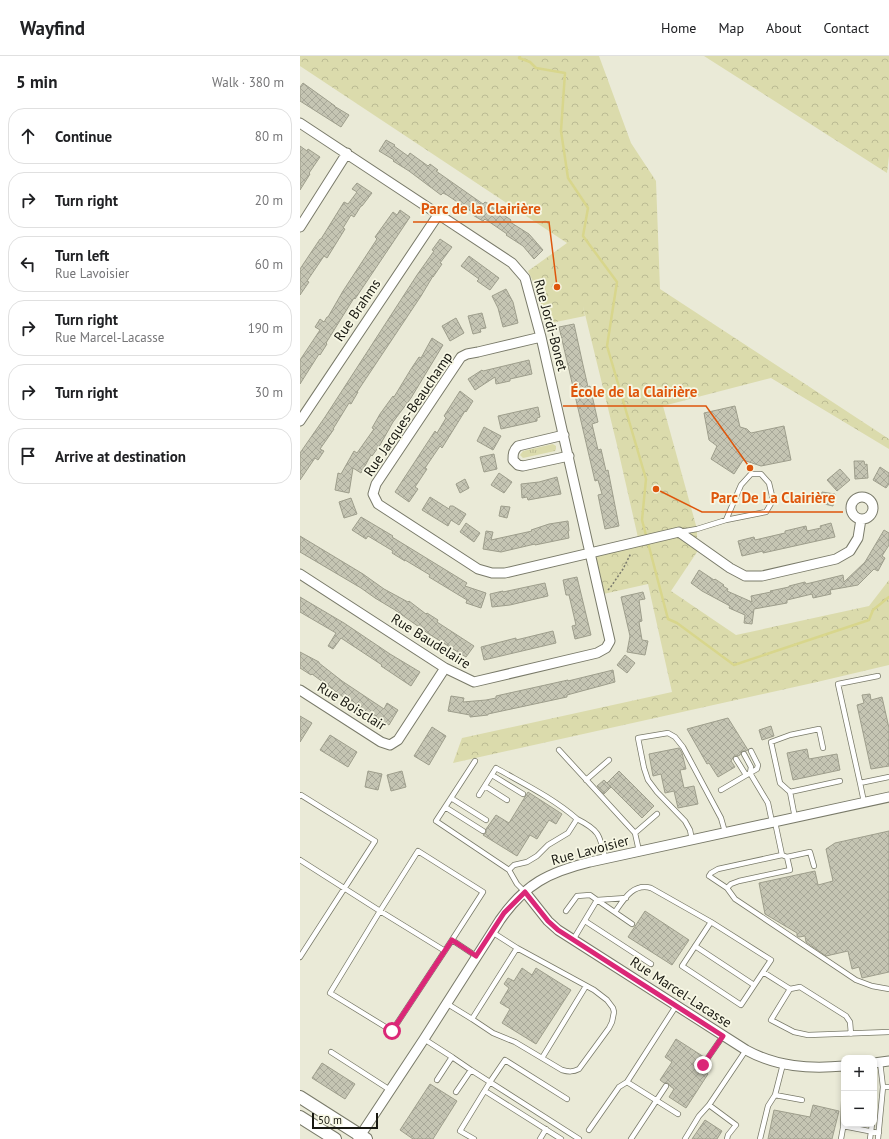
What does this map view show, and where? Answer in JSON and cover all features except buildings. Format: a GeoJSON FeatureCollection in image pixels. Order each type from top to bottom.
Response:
{"type":"FeatureCollection","features":[{"type":"Feature","properties":{"kind":"street","name":"Rue Jordi-Bonet"},"geometry":{"type":"LineString","coordinates":[[300,123],[348,153],[512,263],[525,278],[541,337],[569,456],[610,641],[606,648]]}},
{"type":"Feature","properties":{"kind":"street"},"geometry":{"type":"LineString","coordinates":[[300,226],[348,153]]}},
{"type":"Feature","properties":{"kind":"street","name":"Rue Brahms"},"geometry":{"type":"LineString","coordinates":[[300,421],[438,214]]}},
{"type":"Feature","properties":{"kind":"street","name":"Rue Jacques-Beauchamp"},"geometry":{"type":"LineString","coordinates":[[541,337],[467,354],[461,357],[376,484],[373,494],[378,504],[478,569],[492,573],[505,573],[679,532]]}},
{"type":"Feature","properties":{"kind":"street"},"geometry":{"type":"LineString","coordinates":[[564,435],[518,446],[513,453],[513,460],[523,466],[569,456]]}},
{"type":"Feature","properties":{"kind":"street"},"geometry":{"type":"LineString","coordinates":[[679,532],[730,568],[745,576],[762,576],[836,559],[850,551],[858,538],[861,519]]}},
{"type":"Feature","properties":{"kind":"street","name":"Rue Baudelaire"},"geometry":{"type":"LineString","coordinates":[[300,574],[445,668],[469,681],[477,682],[597,653],[606,648]]}},
{"type":"Feature","properties":{"kind":"street","name":"Rue Boisclair"},"geometry":{"type":"LineString","coordinates":[[300,690],[381,742],[390,745],[398,740],[445,668]]}},
{"type":"Feature","properties":{"kind":"street","name":"Rue Lavoisier"},"geometry":{"type":"LineString","coordinates":[[361,1138],[390,1090],[504,913],[537,882],[553,873],[605,858],[864,802],[889,799]]}},
{"type":"Feature","properties":{"kind":"street","name":"Rue Marcel-Lacasse"},"geometry":{"type":"LineString","coordinates":[[525,892],[548,921],[558,930],[746,1050],[760,1057],[783,1064],[807,1068],[841,1066]]}},
{"type":"Feature","properties":{"kind":"street"},"geometry":{"type":"LineString","coordinates":[[300,1097],[361,1138]]}},
{"type":"Feature","properties":{"kind":"street"},"geometry":{"type":"LineString","coordinates":[[300,1117],[335,1139]]}},
{"type":"Feature","properties":{"kind":"lane"},"geometry":{"type":"LineString","coordinates":[[679,532],[766,512],[773,500],[769,483],[761,474],[752,474],[741,485],[726,520]]}},
{"type":"Feature","properties":{"kind":"lane"},"geometry":{"type":"LineString","coordinates":[[864,802],[838,684],[878,676]]}},
{"type":"Feature","properties":{"kind":"lane"},"geometry":{"type":"LineString","coordinates":[[795,818],[790,792],[780,783],[771,742],[790,735],[819,729],[823,748]]}},
{"type":"Feature","properties":{"kind":"lane"},"geometry":{"type":"LineString","coordinates":[[692,840],[690,830],[685,821],[657,792],[648,780],[638,738],[668,733],[675,737],[683,747],[722,818],[725,832]]}},
{"type":"Feature","properties":{"kind":"lane"},"geometry":{"type":"LineString","coordinates":[[559,750],[635,833],[639,851]]}},
{"type":"Feature","properties":{"kind":"lane"},"geometry":{"type":"LineString","coordinates":[[721,790],[757,769],[758,765],[751,751]]}},
{"type":"Feature","properties":{"kind":"lane"},"geometry":{"type":"LineString","coordinates":[[744,754],[751,767],[748,774]]}},
{"type":"Feature","properties":{"kind":"lane"},"geometry":{"type":"LineString","coordinates":[[727,888],[731,884],[739,881],[790,870],[784,856],[768,803],[736,759]]}},
{"type":"Feature","properties":{"kind":"lane"},"geometry":{"type":"LineString","coordinates":[[586,780],[609,760]]}},
{"type":"Feature","properties":{"kind":"lane"},"geometry":{"type":"LineString","coordinates":[[475,761],[436,821],[509,870],[517,884],[525,892]]}},
{"type":"Feature","properties":{"kind":"lane"},"geometry":{"type":"LineString","coordinates":[[479,796],[496,768],[550,799],[567,810],[577,819],[590,825],[597,833],[605,858]]}},
{"type":"Feature","properties":{"kind":"lane"},"geometry":{"type":"LineString","coordinates":[[492,775],[523,794]]}},
{"type":"Feature","properties":{"kind":"lane"},"geometry":{"type":"LineString","coordinates":[[860,783],[889,777]]}},
{"type":"Feature","properties":{"kind":"lane"},"geometry":{"type":"LineString","coordinates":[[790,792],[840,781]]}},
{"type":"Feature","properties":{"kind":"lane"},"geometry":{"type":"LineString","coordinates":[[485,786],[507,800]]}},
{"type":"Feature","properties":{"kind":"lane"},"geometry":{"type":"LineString","coordinates":[[300,796],[376,841],[300,957]]}},
{"type":"Feature","properties":{"kind":"lane"},"geometry":{"type":"LineString","coordinates":[[451,798],[486,820]]}},
{"type":"Feature","properties":{"kind":"lane"},"geometry":{"type":"LineString","coordinates":[[445,807],[483,831]]}},
{"type":"Feature","properties":{"kind":"lane"},"geometry":{"type":"LineString","coordinates":[[635,833],[657,814]]}},
{"type":"Feature","properties":{"kind":"lane"},"geometry":{"type":"LineString","coordinates":[[509,870],[514,865],[527,862],[537,856],[548,845],[568,833],[577,819]]}},
{"type":"Feature","properties":{"kind":"lane"},"geometry":{"type":"LineString","coordinates":[[418,851],[483,892],[452,940],[392,1031],[330,993],[418,851]]}},
{"type":"Feature","properties":{"kind":"lane"},"geometry":{"type":"LineString","coordinates":[[814,866],[810,852],[718,869],[709,876],[727,888],[735,899],[856,980],[872,986],[889,989]]}},
{"type":"Feature","properties":{"kind":"lane"},"geometry":{"type":"LineString","coordinates":[[300,860],[445,951]]}},
{"type":"Feature","properties":{"kind":"lane"},"geometry":{"type":"LineString","coordinates":[[615,912],[636,888],[651,888],[711,922],[771,960],[741,1005],[682,966],[711,922]]}},
{"type":"Feature","properties":{"kind":"lane"},"geometry":{"type":"LineString","coordinates":[[566,911],[577,896],[590,894],[632,924]]}},
{"type":"Feature","properties":{"kind":"lane"},"geometry":{"type":"LineString","coordinates":[[598,900],[626,898]]}},
{"type":"Feature","properties":{"kind":"lane"},"geometry":{"type":"LineString","coordinates":[[573,940],[598,900]]}},
{"type":"Feature","properties":{"kind":"lane"},"geometry":{"type":"LineString","coordinates":[[585,921],[651,964]]}},
{"type":"Feature","properties":{"kind":"lane"},"geometry":{"type":"LineString","coordinates":[[446,1003],[493,1033],[515,1042],[562,1070],[569,1072],[579,1069],[609,1028],[614,1015],[613,1008],[608,1000],[492,932]]}},
{"type":"Feature","properties":{"kind":"lane"},"geometry":{"type":"LineString","coordinates":[[452,940],[476,956]]}},
{"type":"Feature","properties":{"kind":"lane"},"geometry":{"type":"LineString","coordinates":[[695,946],[754,985]]}},
{"type":"Feature","properties":{"kind":"lane"},"geometry":{"type":"LineString","coordinates":[[472,1019],[518,948]]}},
{"type":"Feature","properties":{"kind":"lane"},"geometry":{"type":"LineString","coordinates":[[763,972],[790,989],[800,987],[846,1016],[850,1022],[851,1034]]}},
{"type":"Feature","properties":{"kind":"lane"},"geometry":{"type":"LineString","coordinates":[[542,1058],[586,986]]}},
{"type":"Feature","properties":{"kind":"lane"},"geometry":{"type":"LineString","coordinates":[[790,989],[771,1020],[788,1029],[800,1034],[808,1035],[889,1032]]}},
{"type":"Feature","properties":{"kind":"lane"},"geometry":{"type":"LineString","coordinates":[[589,1130],[619,1087],[627,1082],[676,1006]]}},
{"type":"Feature","properties":{"kind":"lane"},"geometry":{"type":"LineString","coordinates":[[703,1065],[723,1036]]}},
{"type":"Feature","properties":{"kind":"lane"},"geometry":{"type":"LineString","coordinates":[[424,1039],[579,1139]]}},
{"type":"Feature","properties":{"kind":"lane"},"geometry":{"type":"LineString","coordinates":[[684,1139],[746,1050]]}},
{"type":"Feature","properties":{"kind":"lane"},"geometry":{"type":"LineString","coordinates":[[331,1052],[390,1090]]}},
{"type":"Feature","properties":{"kind":"lane"},"geometry":{"type":"LineString","coordinates":[[437,1080],[452,1057]]}},
{"type":"Feature","properties":{"kind":"lane"},"geometry":{"type":"LineString","coordinates":[[474,1139],[460,1131],[505,1060],[567,1098]]}},
{"type":"Feature","properties":{"kind":"lane"},"geometry":{"type":"LineString","coordinates":[[878,1139],[883,1087],[881,1062]]}},
{"type":"Feature","properties":{"kind":"lane"},"geometry":{"type":"LineString","coordinates":[[760,1139],[768,1106],[775,1095],[783,1064]]}},
{"type":"Feature","properties":{"kind":"lane"},"geometry":{"type":"LineString","coordinates":[[456,1092],[471,1070]]}},
{"type":"Feature","properties":{"kind":"lane"},"geometry":{"type":"LineString","coordinates":[[627,1082],[678,1114]]}},
{"type":"Feature","properties":{"kind":"lane"},"geometry":{"type":"LineString","coordinates":[[631,1139],[666,1086]]}},
{"type":"Feature","properties":{"kind":"lane"},"geometry":{"type":"LineString","coordinates":[[883,1087],[889,1087]]}},
{"type":"Feature","properties":{"kind":"lane"},"geometry":{"type":"LineString","coordinates":[[485,1091],[561,1139]]}},
{"type":"Feature","properties":{"kind":"lane"},"geometry":{"type":"LineString","coordinates":[[775,1095],[802,1100]]}},
{"type":"Feature","properties":{"kind":"lane"},"geometry":{"type":"LineString","coordinates":[[709,1105],[736,1125],[728,1135],[727,1139]]}},
{"type":"Feature","properties":{"kind":"lane"},"geometry":{"type":"LineString","coordinates":[[841,1139],[844,1127]]}},
{"type":"Feature","properties":{"kind":"lane"},"geometry":{"type":"LineString","coordinates":[[849,1127],[879,1132]]}},
{"type":"Feature","properties":{"kind":"lane"},"geometry":{"type":"LineString","coordinates":[[870,1139],[872,1127]]}},
{"type":"Feature","properties":{"kind":"lane"},"geometry":{"type":"LineString","coordinates":[[540,1139],[546,1129]]}},
{"type":"Feature","properties":{"kind":"path"},"geometry":{"type":"LineString","coordinates":[[599,595],[610,588],[639,542]]}},
{"type":"Feature","properties":{"kind":"green space"},"geometry":{"type":"Polygon","coordinates":[[[300,56],[599,56],[631,143],[656,181],[660,289],[889,439],[889,449],[771,378],[663,406],[697,529],[697,552],[671,591],[736,635],[869,606],[889,580],[889,665],[453,763],[462,738],[672,692],[648,584],[599,595],[590,553],[639,542],[583,306],[585,316],[546,324],[536,290],[528,271],[567,243],[300,66],[300,56]]]}},
{"type":"Feature","properties":{"kind":"green space"},"geometry":{"type":"Polygon","coordinates":[[[704,56],[889,56],[889,156],[887,173],[704,56]]]}},
{"type":"Feature","properties":{"kind":"green space"},"geometry":{"type":"Polygon","coordinates":[[[553,444],[556,446],[555,451],[523,458],[520,455],[523,451],[553,444]]]}},
{"type":"Feature","properties":{"kind":"waterway"},"geometry":{"type":"LineString","coordinates":[[520,56],[519,58],[530,62],[536,68],[565,73],[561,131],[568,178],[588,208],[583,236],[617,282],[607,346],[646,479],[642,520],[668,619],[677,623],[734,665],[869,620],[873,610],[889,597]]}},
{"type":"Feature","properties":{"kind":"place","name":"Parc de la Clairière"},"geometry":{"type":"Point","coordinates":[557,287]}},
{"type":"Feature","properties":{"kind":"place","name":"École de la Clairière"},"geometry":{"type":"Point","coordinates":[750,468]}},
{"type":"Feature","properties":{"kind":"place","name":"Parc De La Clairière"},"geometry":{"type":"Point","coordinates":[656,489]}},
{"type":"Feature","properties":{"kind":"route"},"geometry":{"type":"LineString","coordinates":[[392,1031],[452,940],[476,956],[504,913],[525,892],[548,921],[558,930],[723,1036],[703,1065]]}}]}
